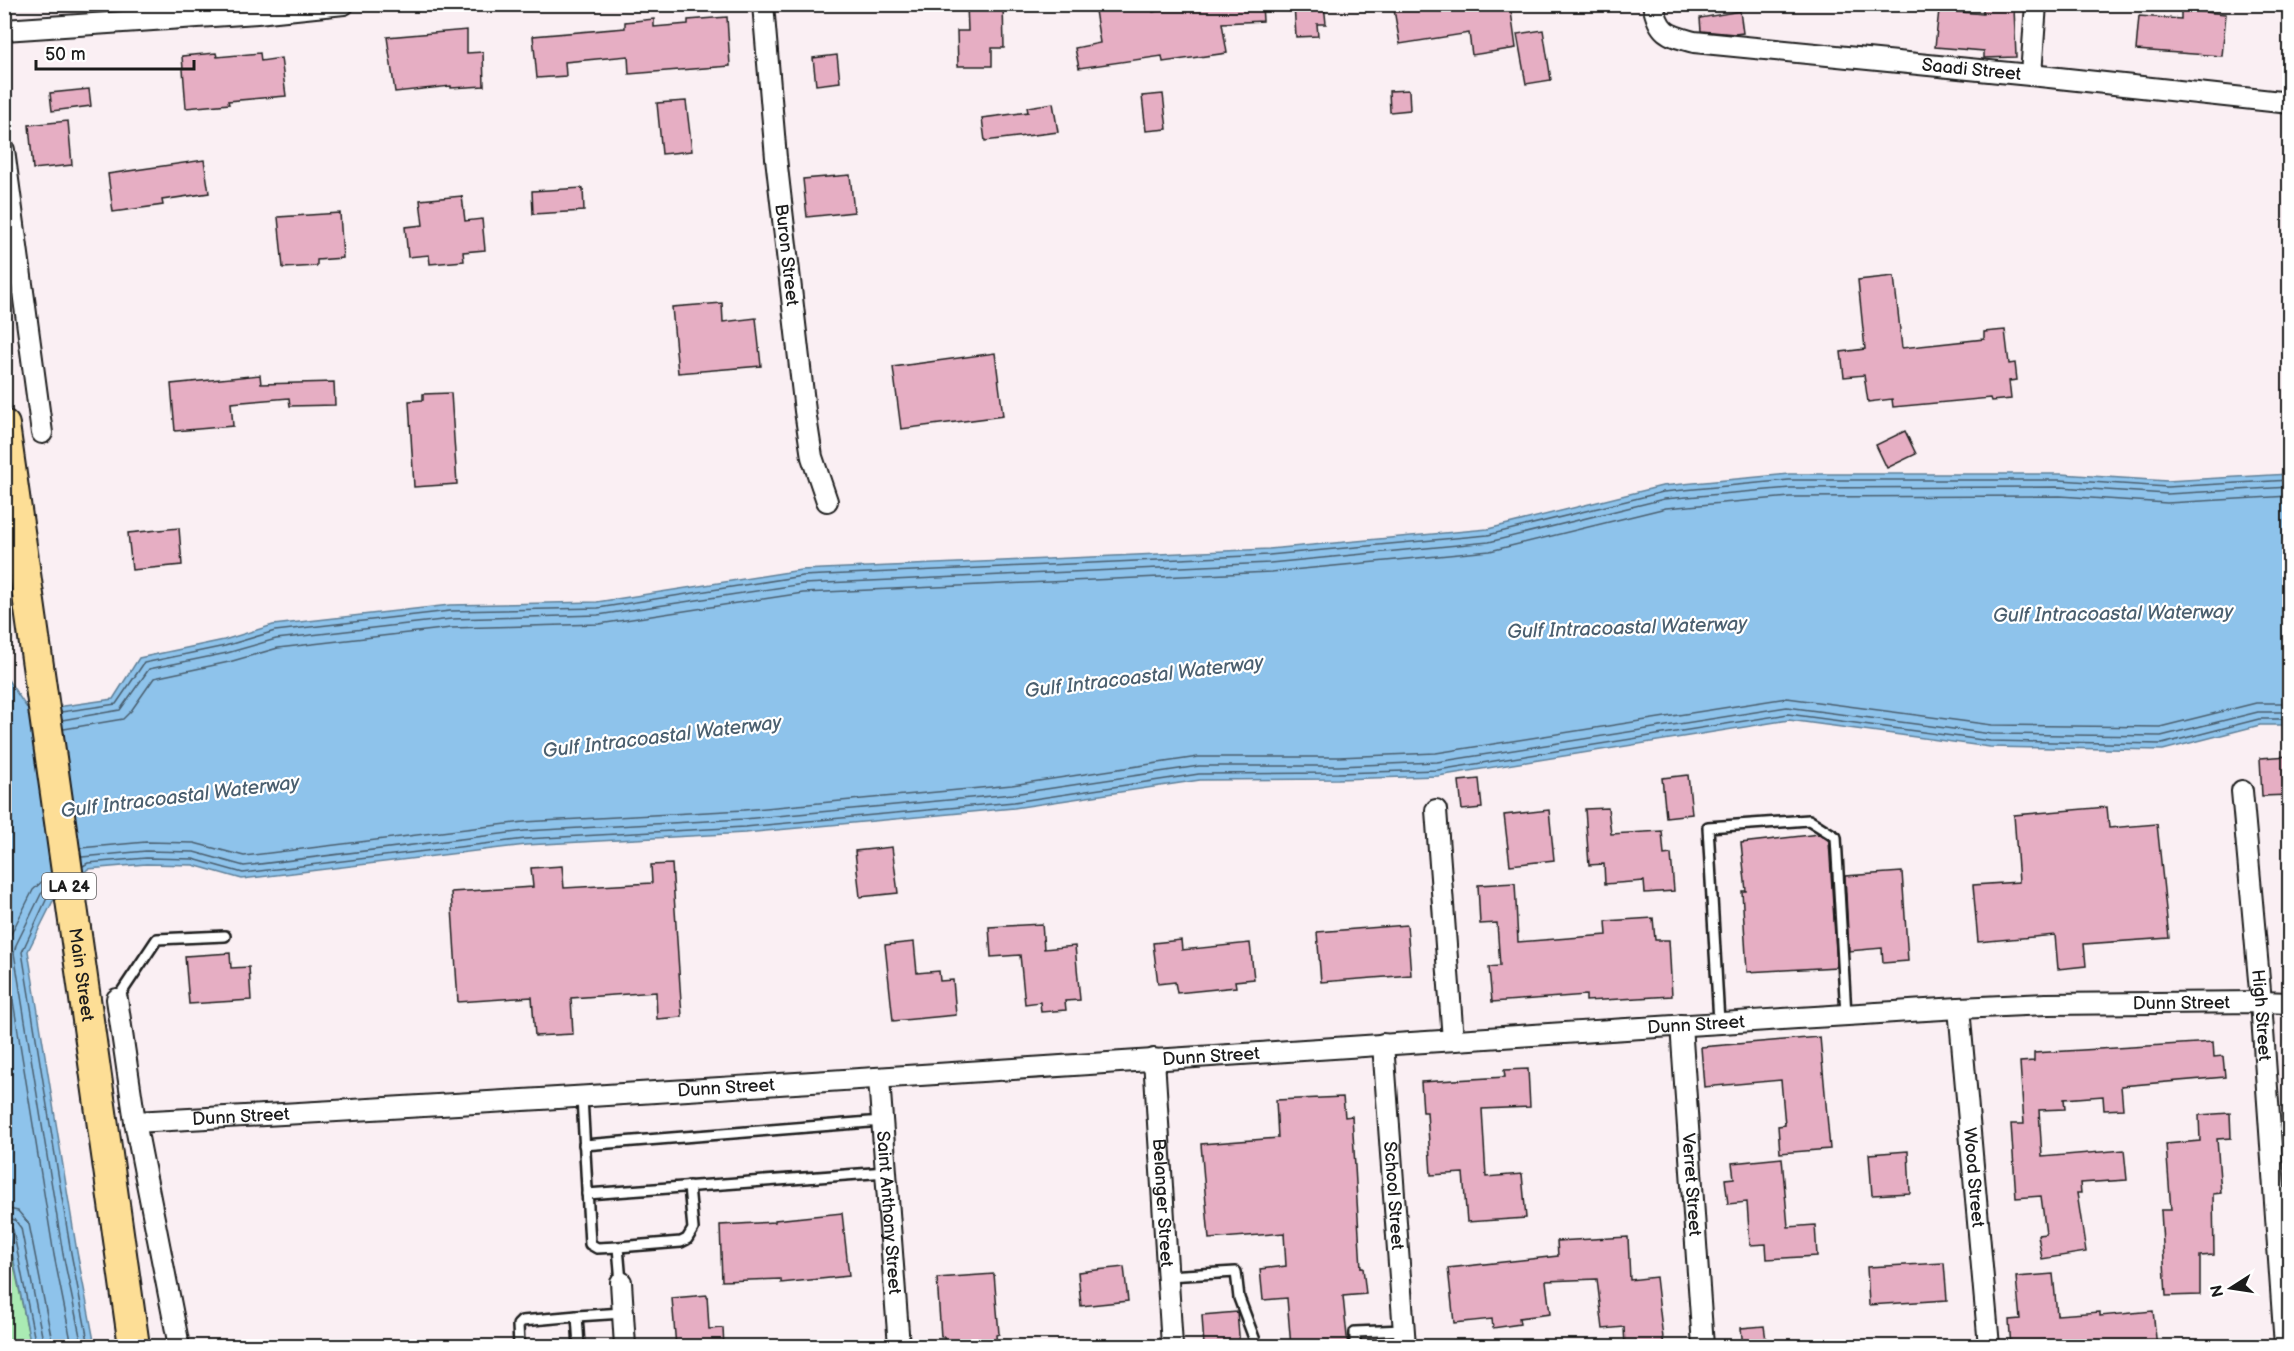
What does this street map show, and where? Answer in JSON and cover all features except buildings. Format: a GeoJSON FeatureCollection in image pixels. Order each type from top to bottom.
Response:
{"type":"FeatureCollection","features":[{"type":"Feature","properties":{"kind":"main road","name":"Main Street"},"geometry":{"type":"LineString","coordinates":[[4,425],[134,1347]]}},
{"type":"Feature","properties":{"kind":"street"},"geometry":{"type":"LineString","coordinates":[[4,30],[257,13],[344,4]]}},
{"type":"Feature","properties":{"kind":"street","name":"Buron Street"},"geometry":{"type":"LineString","coordinates":[[763,4],[776,158],[805,411],[812,457],[827,501]]}},
{"type":"Feature","properties":{"kind":"street","name":"Saadi Street"},"geometry":{"type":"LineString","coordinates":[[1653,4],[1656,21],[1669,35],[1694,42],[2289,103]]}},
{"type":"Feature","properties":{"kind":"street"},"geometry":{"type":"LineString","coordinates":[[2031,75],[2036,4]]}},
{"type":"Feature","properties":{"kind":"street"},"geometry":{"type":"LineString","coordinates":[[4,150],[42,433]]}},
{"type":"Feature","properties":{"kind":"street","name":"High Street"},"geometry":{"type":"LineString","coordinates":[[2241,791],[2261,1002],[2284,1347]]}},
{"type":"Feature","properties":{"kind":"street"},"geometry":{"type":"LineString","coordinates":[[1436,810],[1453,1040]]}},
{"type":"Feature","properties":{"kind":"street","name":"Main Street"},"geometry":{"type":"LineString","coordinates":[[117,999],[135,1122],[179,1347]]}},
{"type":"Feature","properties":{"kind":"street","name":"Dunn Street"},"geometry":{"type":"LineString","coordinates":[[135,1122],[879,1079],[1154,1059],[1959,1008],[2046,1004],[2289,1003]]}},
{"type":"Feature","properties":{"kind":"street","name":"Wood Street"},"geometry":{"type":"LineString","coordinates":[[1959,1008],[1989,1347]]}},
{"type":"Feature","properties":{"kind":"street","name":"Verret Street"},"geometry":{"type":"LineString","coordinates":[[1681,1025],[1703,1347]]}},
{"type":"Feature","properties":{"kind":"street","name":"School Street"},"geometry":{"type":"LineString","coordinates":[[1383,1044],[1405,1338]]}},
{"type":"Feature","properties":{"kind":"street","name":"Belanger Street"},"geometry":{"type":"LineString","coordinates":[[1154,1059],[1172,1347]]}},
{"type":"Feature","properties":{"kind":"street","name":"Saint Anthony Street"},"geometry":{"type":"LineString","coordinates":[[879,1079],[899,1347]]}},
{"type":"Feature","properties":{"kind":"street"},"geometry":{"type":"LineString","coordinates":[[621,1282],[625,1347]]}},
{"type":"Feature","properties":{"kind":"lane"},"geometry":{"type":"LineString","coordinates":[[1719,1022],[1708,827],[1809,820],[1836,837],[1846,1015]]}},
{"type":"Feature","properties":{"kind":"lane"},"geometry":{"type":"LineString","coordinates":[[117,999],[157,939],[225,936]]}},
{"type":"Feature","properties":{"kind":"lane"},"geometry":{"type":"LineString","coordinates":[[582,1097],[590,1244],[597,1248],[618,1247],[681,1242],[687,1239],[693,1228],[688,1186]]}},
{"type":"Feature","properties":{"kind":"lane"},"geometry":{"type":"LineString","coordinates":[[584,1144],[882,1121]]}},
{"type":"Feature","properties":{"kind":"lane"},"geometry":{"type":"LineString","coordinates":[[587,1194],[886,1172]]}},
{"type":"Feature","properties":{"kind":"lane"},"geometry":{"type":"LineString","coordinates":[[618,1247],[621,1282]]}},
{"type":"Feature","properties":{"kind":"lane"},"geometry":{"type":"LineString","coordinates":[[1167,1276],[1236,1272],[1239,1298],[1257,1347]]}},
{"type":"Feature","properties":{"kind":"lane"},"geometry":{"type":"LineString","coordinates":[[519,1347],[518,1329],[522,1321],[623,1313]]}},
{"type":"Feature","properties":{"kind":"lane"},"geometry":{"type":"LineString","coordinates":[[577,1316],[579,1347]]}},
{"type":"Feature","properties":{"kind":"lane"},"geometry":{"type":"LineString","coordinates":[[1355,1347],[1355,1332],[1405,1338]]}},
{"type":"Feature","properties":{"kind":"green space"},"geometry":{"type":"Polygon","coordinates":[[[4,1217],[31,1346],[5,1346],[4,1217]]]}},
{"type":"Feature","properties":{"kind":"water","name":"Gulf Intracoastal Waterway"},"geometry":{"type":"Polygon","coordinates":[[[1789,474],[2061,474],[2167,481],[2289,474],[2289,725],[2260,725],[2163,750],[1990,747],[1789,720],[1438,776],[1200,780],[1014,808],[745,833],[526,845],[242,879],[193,865],[146,864],[88,869],[53,901],[28,951],[77,1252],[95,1346],[31,1346],[5,1217],[4,674],[29,711],[113,699],[139,658],[224,640],[273,625],[450,605],[597,602],[801,570],[1269,549],[1488,529],[1662,486],[1789,474]]]}}]}
